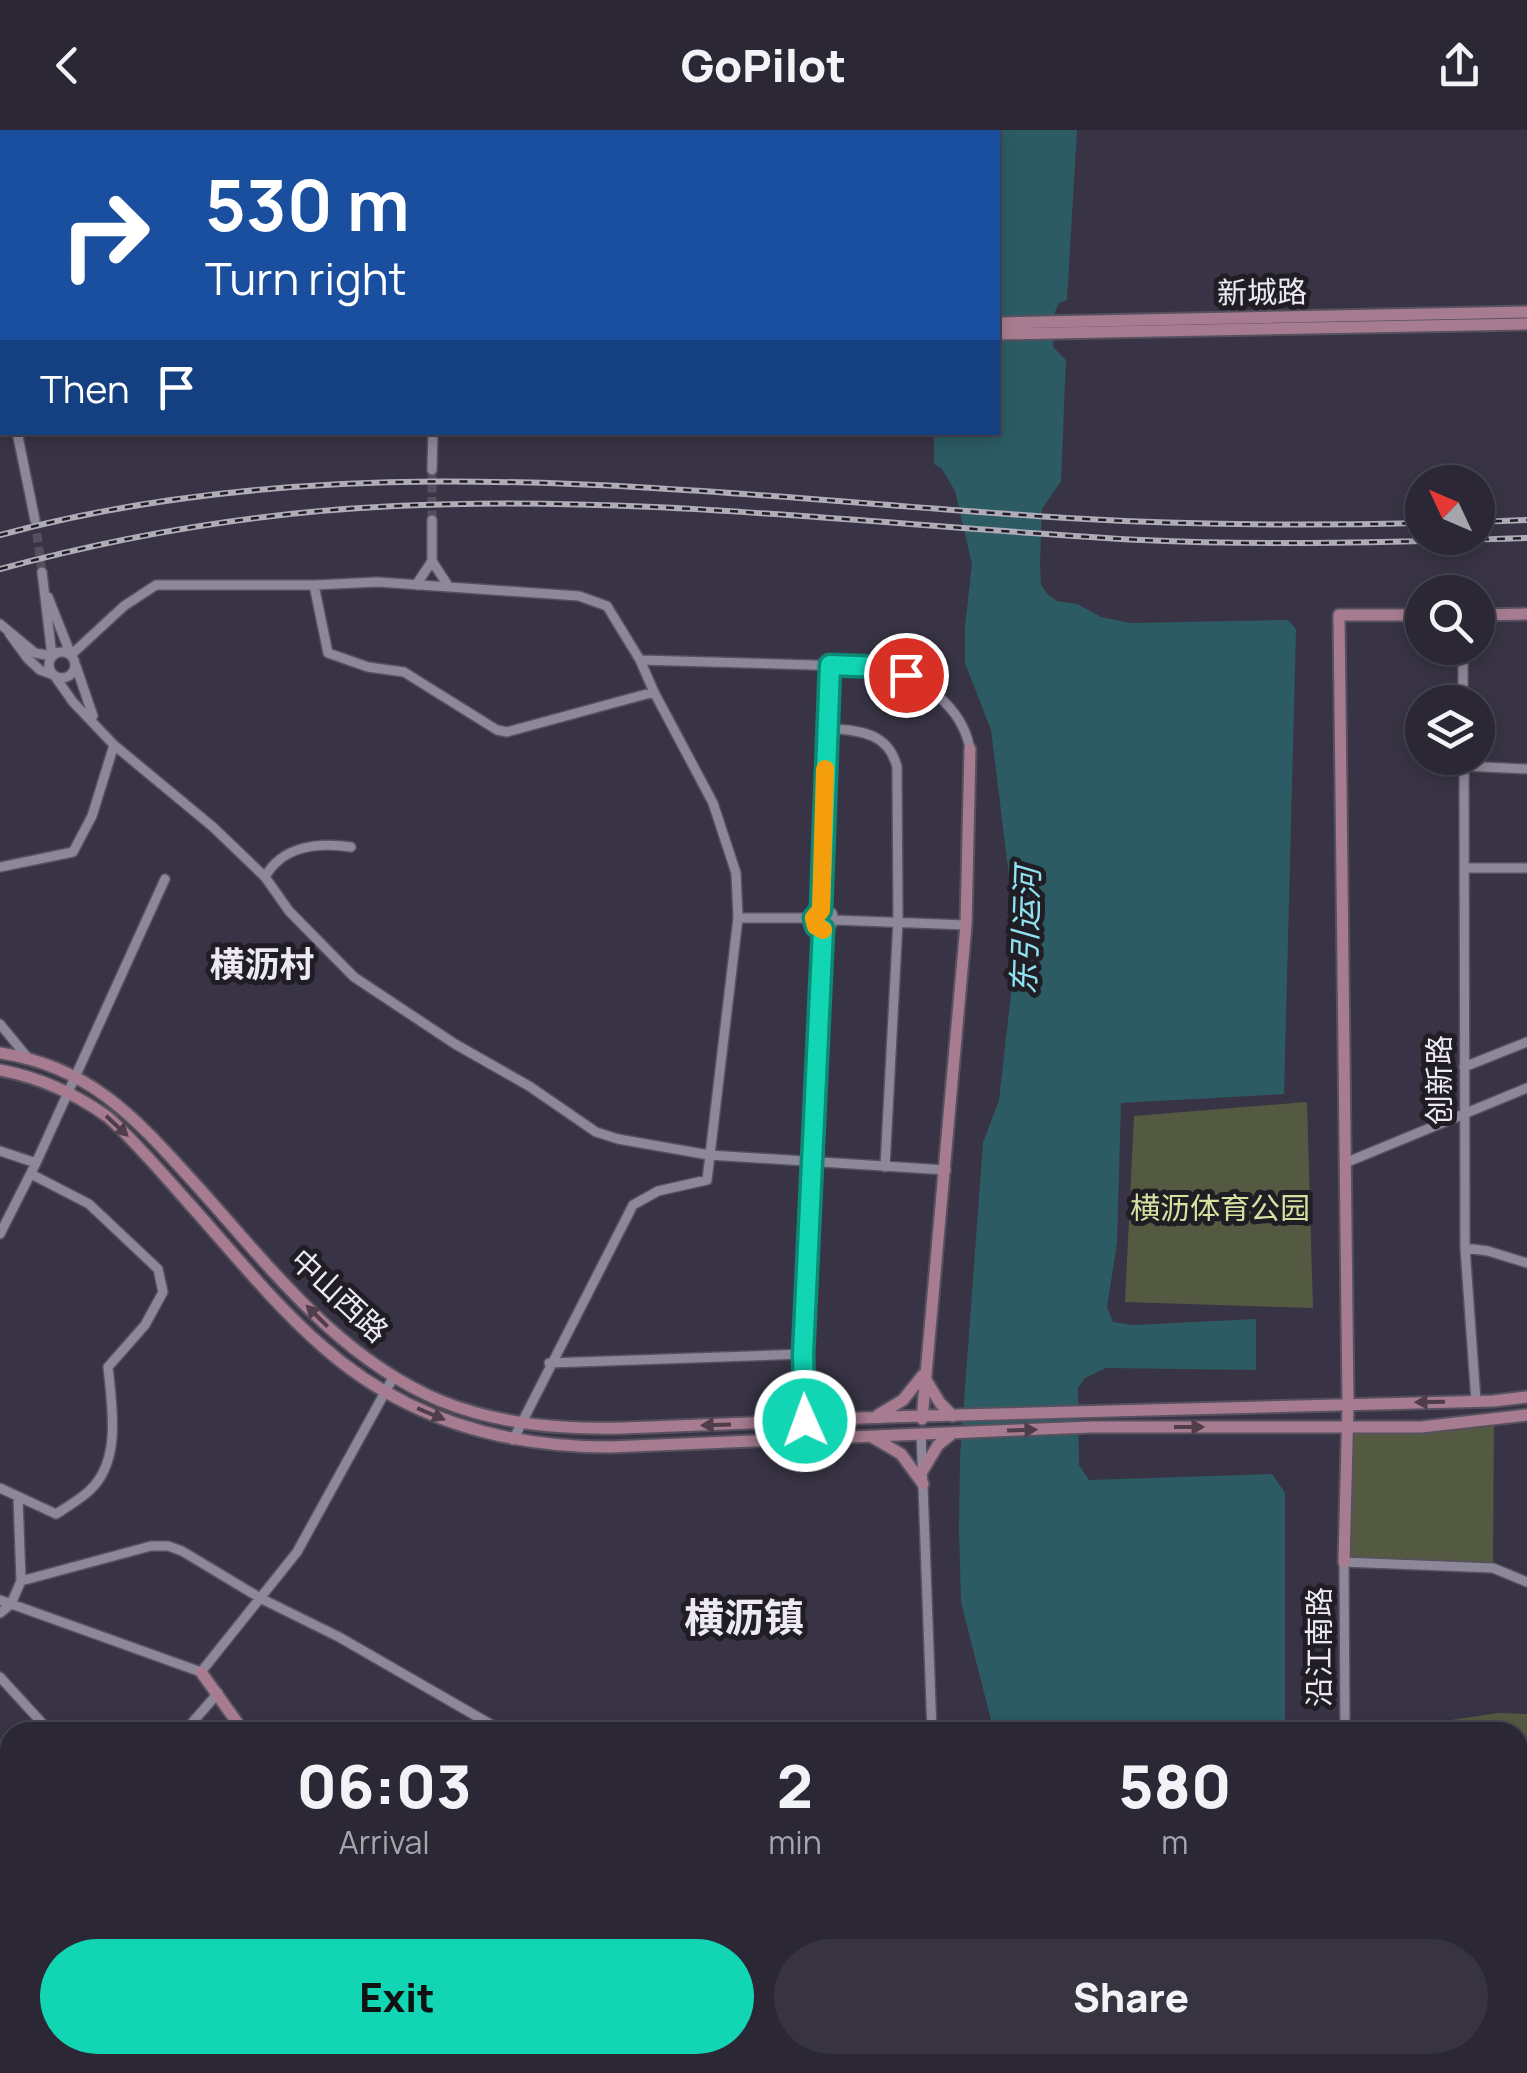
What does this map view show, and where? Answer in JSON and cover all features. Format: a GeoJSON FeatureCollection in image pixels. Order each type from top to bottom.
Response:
{"type":"FeatureCollection","features":[{"type":"Feature","properties":{"kind":"main road","name":"新城路"},"geometry":{"type":"LineString","coordinates":[[1000,334],[1058,327],[1527,312]]}},
{"type":"Feature","properties":{"kind":"main road","name":"新城路"},"geometry":{"type":"LineString","coordinates":[[1000,322],[1058,327],[1527,324]]}},
{"type":"Feature","properties":{"kind":"main road"},"geometry":{"type":"LineString","coordinates":[[1495,614],[1527,614]]}},
{"type":"Feature","properties":{"kind":"main road"},"geometry":{"type":"LineString","coordinates":[[1344,1562],[1348,1404],[1338,615],[1405,615]]}},
{"type":"Feature","properties":{"kind":"main road"},"geometry":{"type":"LineString","coordinates":[[921,1433],[966,925],[970,749]]}},
{"type":"Feature","properties":{"kind":"main road","name":"中山西路"},"geometry":{"type":"LineString","coordinates":[[0,1052],[76,1076],[119,1103],[333,1332],[394,1376],[442,1401],[520,1424],[610,1429],[1527,1397]]}},
{"type":"Feature","properties":{"kind":"main road","name":"中山西路"},"geometry":{"type":"LineString","coordinates":[[0,1070],[68,1091],[125,1132],[321,1346],[386,1392],[435,1417],[513,1440],[610,1446],[1091,1427],[1346,1429],[1421,1427],[1527,1415]]}},
{"type":"Feature","properties":{"kind":"main road"},"geometry":{"type":"LineString","coordinates":[[926,1373],[934,1396],[953,1416]]}},
{"type":"Feature","properties":{"kind":"main road"},"geometry":{"type":"LineString","coordinates":[[868,1418],[903,1400],[926,1373]]}},
{"type":"Feature","properties":{"kind":"main road"},"geometry":{"type":"LineString","coordinates":[[922,1470],[938,1446],[953,1433]]}},
{"type":"Feature","properties":{"kind":"main road"},"geometry":{"type":"LineString","coordinates":[[868,1436],[901,1454],[923,1484]]}},
{"type":"Feature","properties":{"kind":"main road"},"geometry":{"type":"LineString","coordinates":[[200,1672],[237,1722]]}},
{"type":"Feature","properties":{"kind":"street"},"geometry":{"type":"LineString","coordinates":[[18,435],[35,520]]}},
{"type":"Feature","properties":{"kind":"street"},"geometry":{"type":"LineString","coordinates":[[432,470],[433,435]]}},
{"type":"Feature","properties":{"kind":"street"},"geometry":{"type":"LineString","coordinates":[[432,520],[432,561],[449,588]]}},
{"type":"Feature","properties":{"kind":"street"},"geometry":{"type":"LineString","coordinates":[[416,584],[432,561]]}},
{"type":"Feature","properties":{"kind":"street"},"geometry":{"type":"LineString","coordinates":[[42,572],[88,706],[100,727],[114,745],[213,828],[264,877],[289,911],[354,977],[456,1044],[530,1086],[580,1123],[618,1139],[710,1155],[946,1170]]}},
{"type":"Feature","properties":{"kind":"street"},"geometry":{"type":"LineString","coordinates":[[71,655],[124,606],[156,585],[416,584],[595,599],[615,614],[722,824],[736,873],[738,918],[707,1180],[658,1191],[633,1205],[513,1440]]}},
{"type":"Feature","properties":{"kind":"street"},"geometry":{"type":"LineString","coordinates":[[314,585],[328,653],[368,667],[404,672],[496,730],[507,732],[654,692]]}},
{"type":"Feature","properties":{"kind":"street"},"geometry":{"type":"LineString","coordinates":[[48,597],[52,656],[49,664],[73,702],[100,727]]}},
{"type":"Feature","properties":{"kind":"street"},"geometry":{"type":"LineString","coordinates":[[0,624],[35,666],[61,678],[69,676],[76,666]]}},
{"type":"Feature","properties":{"kind":"street"},"geometry":{"type":"LineString","coordinates":[[9,633],[40,655],[71,655]]}},
{"type":"Feature","properties":{"kind":"street"},"geometry":{"type":"LineString","coordinates":[[640,660],[882,667],[906,675],[938,696],[966,729],[970,749]]}},
{"type":"Feature","properties":{"kind":"street"},"geometry":{"type":"LineString","coordinates":[[830,665],[816,926],[830,927],[834,920]]}},
{"type":"Feature","properties":{"kind":"street"},"geometry":{"type":"LineString","coordinates":[[826,728],[872,734],[894,755],[898,773],[898,921],[885,1167]]}},
{"type":"Feature","properties":{"kind":"street"},"geometry":{"type":"LineString","coordinates":[[0,867],[73,852],[92,816],[114,745]]}},
{"type":"Feature","properties":{"kind":"street"},"geometry":{"type":"LineString","coordinates":[[1495,765],[1527,768]]}},
{"type":"Feature","properties":{"kind":"street","name":"创新路"},"geometry":{"type":"LineString","coordinates":[[1464,775],[1465,1248],[1476,1401]]}},
{"type":"Feature","properties":{"kind":"street"},"geometry":{"type":"LineString","coordinates":[[264,877],[281,857],[292,852],[327,844],[351,847]]}},
{"type":"Feature","properties":{"kind":"street"},"geometry":{"type":"LineString","coordinates":[[1464,868],[1527,868]]}},
{"type":"Feature","properties":{"kind":"street"},"geometry":{"type":"LineString","coordinates":[[0,1234],[166,879]]}},
{"type":"Feature","properties":{"kind":"street"},"geometry":{"type":"LineString","coordinates":[[738,918],[818,914],[828,910],[834,920]]}},
{"type":"Feature","properties":{"kind":"street"},"geometry":{"type":"LineString","coordinates":[[834,920],[966,925]]}},
{"type":"Feature","properties":{"kind":"street"},"geometry":{"type":"LineString","coordinates":[[805,1421],[803,1354],[810,1162],[823,929]]}},
{"type":"Feature","properties":{"kind":"street"},"geometry":{"type":"LineString","coordinates":[[0,1024],[28,1058]]}},
{"type":"Feature","properties":{"kind":"street"},"geometry":{"type":"LineString","coordinates":[[1464,1067],[1527,1042]]}},
{"type":"Feature","properties":{"kind":"street"},"geometry":{"type":"LineString","coordinates":[[1345,1164],[1527,1088]]}},
{"type":"Feature","properties":{"kind":"street"},"geometry":{"type":"LineString","coordinates":[[0,1151],[36,1163]]}},
{"type":"Feature","properties":{"kind":"street"},"geometry":{"type":"LineString","coordinates":[[0,1488],[56,1514],[90,1490],[100,1478],[114,1434],[108,1368],[145,1325],[164,1292],[158,1269],[90,1204],[30,1174]]}},
{"type":"Feature","properties":{"kind":"street"},"geometry":{"type":"LineString","coordinates":[[1465,1248],[1527,1263]]}},
{"type":"Feature","properties":{"kind":"street"},"geometry":{"type":"LineString","coordinates":[[549,1363],[803,1354]]}},
{"type":"Feature","properties":{"kind":"street"},"geometry":{"type":"LineString","coordinates":[[5,1602],[200,1672],[297,1552],[394,1376]]}},
{"type":"Feature","properties":{"kind":"street"},"geometry":{"type":"LineString","coordinates":[[921,1433],[932,1722]]}},
{"type":"Feature","properties":{"kind":"street"},"geometry":{"type":"LineString","coordinates":[[0,1613],[20,1581],[18,1496]]}},
{"type":"Feature","properties":{"kind":"street"},"geometry":{"type":"LineString","coordinates":[[20,1581],[162,1546],[182,1551],[262,1600],[338,1637],[487,1722]]}},
{"type":"Feature","properties":{"kind":"street"},"geometry":{"type":"LineString","coordinates":[[1344,1562],[1494,1568],[1527,1582]]}},
{"type":"Feature","properties":{"kind":"street","name":"沿江南路"},"geometry":{"type":"LineString","coordinates":[[1344,1562],[1346,1722]]}},
{"type":"Feature","properties":{"kind":"street"},"geometry":{"type":"LineString","coordinates":[[0,1677],[42,1722]]}},
{"type":"Feature","properties":{"kind":"street"},"geometry":{"type":"LineString","coordinates":[[193,1722],[218,1693]]}},
{"type":"Feature","properties":{"kind":"green space","name":"横沥体育公园"},"geometry":{"type":"Polygon","coordinates":[[[1307,1102],[1313,1308],[1125,1302],[1134,1116],[1307,1102]]]}},
{"type":"Feature","properties":{"kind":"green space"},"geometry":{"type":"Polygon","coordinates":[[[1494,1417],[1493,1568],[1344,1562],[1345,1429],[1494,1417]]]}},
{"type":"Feature","properties":{"kind":"green space"},"geometry":{"type":"Polygon","coordinates":[[[1498,1713],[1527,1714],[1527,1722],[1445,1721],[1498,1713]]]}},
{"type":"Feature","properties":{"kind":"water","name":"东引运河"},"geometry":{"type":"Polygon","coordinates":[[[1000,130],[1077,130],[1067,300],[1059,303],[1055,312],[1053,347],[1066,360],[1061,481],[1042,509],[1041,584],[1057,601],[1131,623],[1288,620],[1296,629],[1284,1094],[1121,1103],[1117,1243],[1107,1307],[1113,1322],[1133,1325],[1256,1319],[1256,1370],[1106,1368],[1085,1378],[1078,1388],[1079,1465],[1089,1480],[1272,1474],[1285,1493],[1285,1722],[991,1722],[961,1602],[960,1457],[983,1143],[999,1100],[1012,985],[1010,884],[991,730],[965,663],[972,564],[955,491],[942,469],[934,464],[934,435],[1000,435],[1000,130]]]}},
{"type":"Feature","properties":{"kind":"tunnel"},"geometry":{"type":"LineString","coordinates":[[432,470],[432,520]]}},
{"type":"Feature","properties":{"kind":"tunnel"},"geometry":{"type":"LineString","coordinates":[[35,520],[42,572]]}},
{"type":"Feature","properties":{"kind":"railway"},"geometry":{"type":"LineString","coordinates":[[0,535],[132,506],[264,489],[398,482],[666,489],[1156,522],[1405,523]]}},
{"type":"Feature","properties":{"kind":"railway"},"geometry":{"type":"LineString","coordinates":[[0,569],[97,545],[246,519],[345,509],[488,503],[675,508],[1190,542],[1527,538]]}},
{"type":"Feature","properties":{"kind":"railway"},"geometry":{"type":"LineString","coordinates":[[1495,521],[1527,520]]}},
{"type":"Feature","properties":{"kind":"slow traffic"},"geometry":{"type":"LineString","coordinates":[[823,930],[816,926],[814,918],[821,910],[825,769]]}},
{"type":"Feature","properties":{"kind":"district","name":"横沥村"},"geometry":{"type":"Point","coordinates":[262,965]}},
{"type":"Feature","properties":{"kind":"district","name":"横沥镇"},"geometry":{"type":"Point","coordinates":[744,1618]}},
{"type":"Feature","properties":{"kind":"route"},"geometry":{"type":"LineString","coordinates":[[805,1421],[803,1354],[810,1162],[823,929],[816,926],[814,918],[821,910],[830,665],[882,667],[906,675]]}}]}
